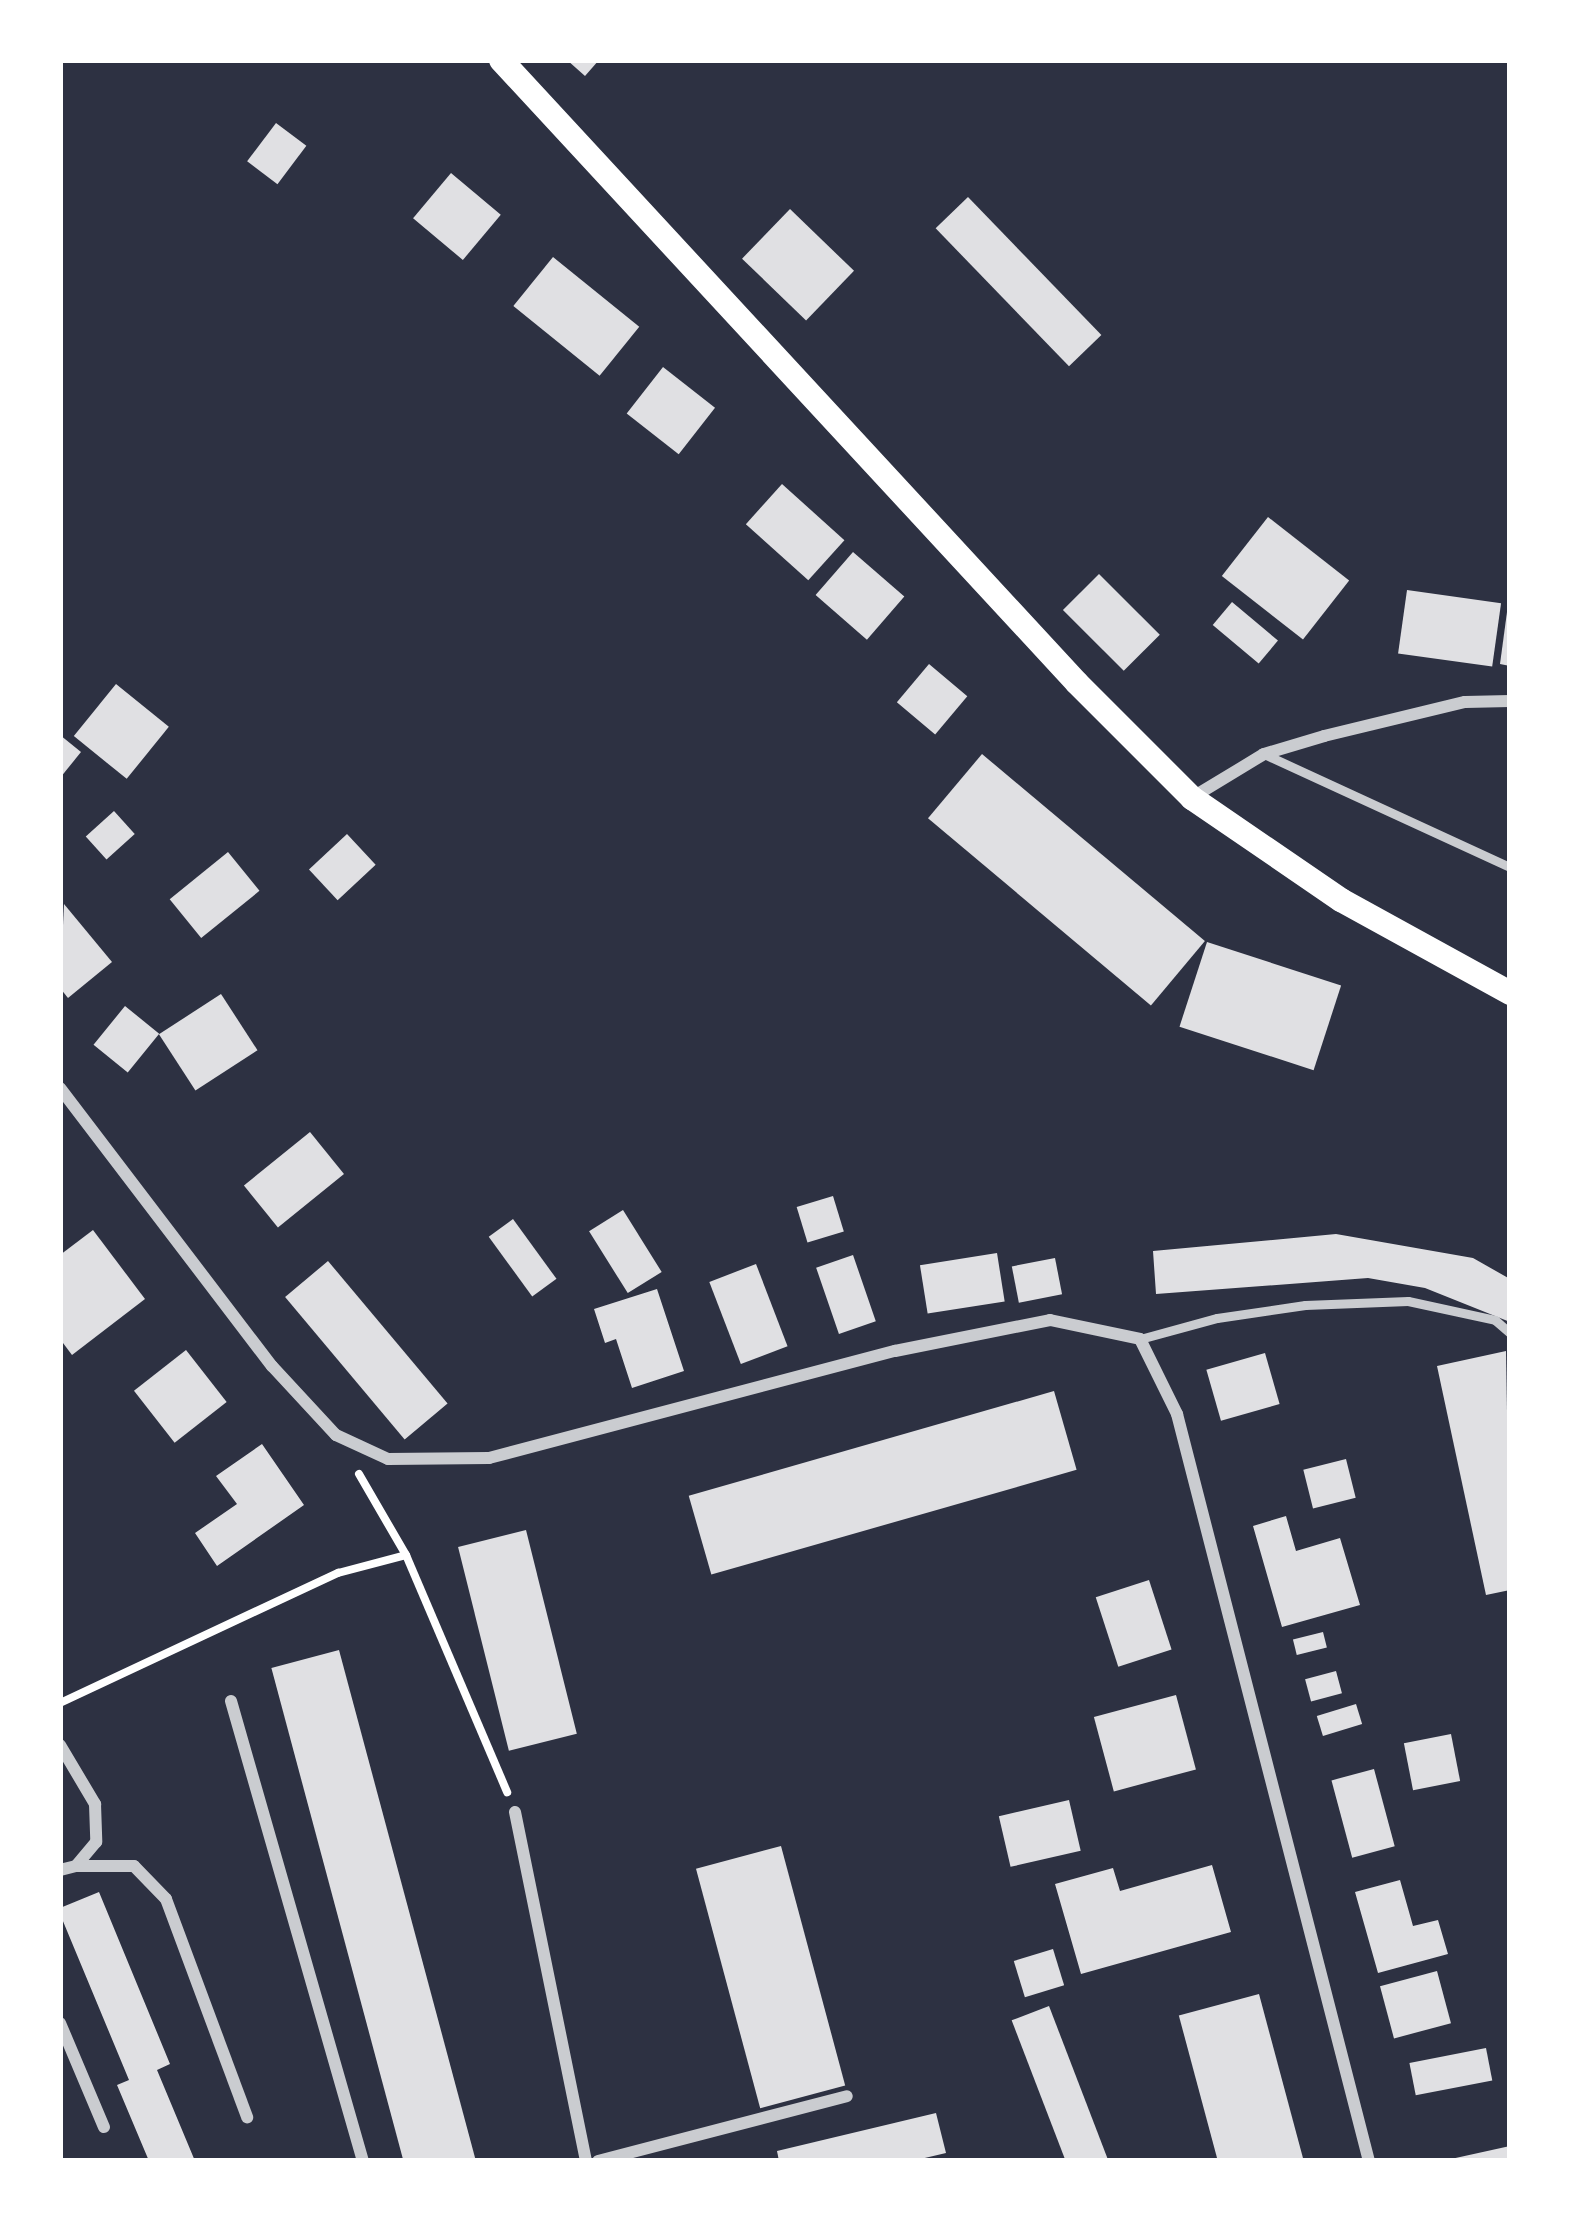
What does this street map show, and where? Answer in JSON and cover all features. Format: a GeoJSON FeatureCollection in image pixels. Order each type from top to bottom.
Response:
{"type":"FeatureCollection","features":[{"type":"Feature","properties":{"kind":"main road"},"geometry":{"type":"LineString","coordinates":[[501,60],[1077,683],[1192,798],[1341,900],[1510,993]]}},
{"type":"Feature","properties":{"kind":"street"},"geometry":{"type":"LineString","coordinates":[[1192,798],[1264,754],[1465,702],[1510,701]]}},
{"type":"Feature","properties":{"kind":"street"},"geometry":{"type":"LineString","coordinates":[[60,1088],[272,1366],[336,1435],[388,1459],[489,1459],[895,1351],[1050,1319],[1140,1339],[1178,1414],[1369,2161]]}},
{"type":"Feature","properties":{"kind":"street"},"geometry":{"type":"LineString","coordinates":[[231,1701],[363,2161]]}},
{"type":"Feature","properties":{"kind":"street"},"geometry":{"type":"LineString","coordinates":[[60,1745],[95,1804],[95,1842],[76,1866]]}},
{"type":"Feature","properties":{"kind":"street"},"geometry":{"type":"LineString","coordinates":[[515,1812],[586,2161]]}},
{"type":"Feature","properties":{"kind":"street"},"geometry":{"type":"LineString","coordinates":[[60,1870],[134,1866],[166,1899],[247,2116]]}},
{"type":"Feature","properties":{"kind":"street"},"geometry":{"type":"LineString","coordinates":[[60,2023],[104,2127]]}},
{"type":"Feature","properties":{"kind":"street"},"geometry":{"type":"LineString","coordinates":[[598,2161],[847,2096]]}},
{"type":"Feature","properties":{"kind":"lane"},"geometry":{"type":"LineString","coordinates":[[1264,754],[1510,867]]}},
{"type":"Feature","properties":{"kind":"lane"},"geometry":{"type":"LineString","coordinates":[[1140,1339],[1217,1318],[1305,1305],[1408,1301],[1495,1320],[1510,1333]]}},
{"type":"Feature","properties":{"kind":"path"},"geometry":{"type":"LineString","coordinates":[[336,1435],[406,1555],[515,1812]]}},
{"type":"Feature","properties":{"kind":"path"},"geometry":{"type":"LineString","coordinates":[[60,1703],[338,1573],[406,1555]]}},
{"type":"Feature","properties":{"kind":"building"},"geometry":{"type":"Polygon","coordinates":[[[567,60],[599,60],[585,76],[567,60]]]}},
{"type":"Feature","properties":{"kind":"building"},"geometry":{"type":"Polygon","coordinates":[[[276,123],[306,146],[277,184],[247,161],[276,123]]]}},
{"type":"Feature","properties":{"kind":"building"},"geometry":{"type":"Polygon","coordinates":[[[451,173],[501,215],[463,260],[413,218],[451,173]]]}},
{"type":"Feature","properties":{"kind":"building"},"geometry":{"type":"Polygon","coordinates":[[[968,197],[1101,335],[1069,366],[936,228],[968,197]]]}},
{"type":"Feature","properties":{"kind":"building"},"geometry":{"type":"Polygon","coordinates":[[[790,209],[854,271],[806,320],[742,259],[790,209]]]}},
{"type":"Feature","properties":{"kind":"building"},"geometry":{"type":"Polygon","coordinates":[[[553,257],[639,327],[600,376],[513,306],[553,257]]]}},
{"type":"Feature","properties":{"kind":"building"},"geometry":{"type":"Polygon","coordinates":[[[663,367],[715,408],[679,454],[627,413],[663,367]]]}},
{"type":"Feature","properties":{"kind":"building"},"geometry":{"type":"Polygon","coordinates":[[[782,484],[844,540],[808,580],[746,524],[782,484]]]}},
{"type":"Feature","properties":{"kind":"building"},"geometry":{"type":"Polygon","coordinates":[[[1268,517],[1349,580],[1303,640],[1222,576],[1268,517]]]}},
{"type":"Feature","properties":{"kind":"building"},"geometry":{"type":"Polygon","coordinates":[[[853,552],[904,597],[867,640],[816,595],[853,552]]]}},
{"type":"Feature","properties":{"kind":"building"},"geometry":{"type":"Polygon","coordinates":[[[1099,574],[1160,635],[1124,671],[1063,610],[1099,574]]]}},
{"type":"Feature","properties":{"kind":"building"},"geometry":{"type":"Polygon","coordinates":[[[1407,590],[1501,603],[1492,667],[1398,653],[1407,590]]]}},
{"type":"Feature","properties":{"kind":"building"},"geometry":{"type":"Polygon","coordinates":[[[1232,602],[1278,641],[1259,664],[1213,625],[1232,602]]]}},
{"type":"Feature","properties":{"kind":"building"},"geometry":{"type":"Polygon","coordinates":[[[1510,613],[1510,666],[1500,664],[1510,613]]]}},
{"type":"Feature","properties":{"kind":"building"},"geometry":{"type":"Polygon","coordinates":[[[929,664],[967,696],[935,734],[897,702],[929,664]]]}},
{"type":"Feature","properties":{"kind":"building"},"geometry":{"type":"Polygon","coordinates":[[[116,684],[169,727],[127,779],[74,736],[116,684]]]}},
{"type":"Feature","properties":{"kind":"building"},"geometry":{"type":"Polygon","coordinates":[[[60,735],[81,752],[60,778],[60,735]]]}},
{"type":"Feature","properties":{"kind":"building"},"geometry":{"type":"Polygon","coordinates":[[[982,754],[1205,941],[1151,1005],[928,818],[982,754]]]}},
{"type":"Feature","properties":{"kind":"building"},"geometry":{"type":"Polygon","coordinates":[[[114,811],[135,834],[107,859],[86,836],[114,811]]]}},
{"type":"Feature","properties":{"kind":"building"},"geometry":{"type":"Polygon","coordinates":[[[347,834],[376,865],[338,900],[309,869],[347,834]]]}},
{"type":"Feature","properties":{"kind":"building"},"geometry":{"type":"Polygon","coordinates":[[[228,852],[259,891],[201,938],[170,899],[228,852]]]}},
{"type":"Feature","properties":{"kind":"building"},"geometry":{"type":"Polygon","coordinates":[[[64,904],[112,962],[68,998],[60,988],[64,904]]]}},
{"type":"Feature","properties":{"kind":"building"},"geometry":{"type":"Polygon","coordinates":[[[1207,942],[1341,986],[1314,1070],[1179,1027],[1207,942]]]}},
{"type":"Feature","properties":{"kind":"building"},"geometry":{"type":"Polygon","coordinates":[[[221,994],[257,1050],[195,1090],[159,1034],[221,994]]]}},
{"type":"Feature","properties":{"kind":"building"},"geometry":{"type":"Polygon","coordinates":[[[125,1006],[159,1034],[128,1073],[94,1045],[125,1006]]]}},
{"type":"Feature","properties":{"kind":"building"},"geometry":{"type":"Polygon","coordinates":[[[310,1132],[344,1174],[278,1227],[244,1185],[310,1132]]]}},
{"type":"Feature","properties":{"kind":"building"},"geometry":{"type":"Polygon","coordinates":[[[833,1196],[844,1231],[807,1242],[797,1207],[833,1196]]]}},
{"type":"Feature","properties":{"kind":"building"},"geometry":{"type":"Polygon","coordinates":[[[623,1210],[662,1272],[628,1293],[589,1231],[623,1210]]]}},
{"type":"Feature","properties":{"kind":"building"},"geometry":{"type":"Polygon","coordinates":[[[513,1219],[556,1279],[532,1297],[489,1237],[513,1219]]]}},
{"type":"Feature","properties":{"kind":"building"},"geometry":{"type":"Polygon","coordinates":[[[93,1230],[145,1299],[72,1355],[60,1339],[60,1255],[93,1230]]]}},
{"type":"Feature","properties":{"kind":"building"},"geometry":{"type":"Polygon","coordinates":[[[1336,1234],[1473,1258],[1510,1279],[1510,1322],[1425,1288],[1368,1278],[1156,1294],[1153,1251],[1336,1234]]]}},
{"type":"Feature","properties":{"kind":"building"},"geometry":{"type":"Polygon","coordinates":[[[997,1253],[1005,1301],[928,1314],[920,1265],[997,1253]]]}},
{"type":"Feature","properties":{"kind":"building"},"geometry":{"type":"Polygon","coordinates":[[[853,1255],[876,1321],[839,1334],[816,1268],[853,1255]]]}},
{"type":"Feature","properties":{"kind":"building"},"geometry":{"type":"Polygon","coordinates":[[[1055,1258],[1062,1294],[1019,1303],[1012,1266],[1055,1258]]]}},
{"type":"Feature","properties":{"kind":"building"},"geometry":{"type":"Polygon","coordinates":[[[328,1261],[448,1403],[405,1439],[285,1297],[328,1261]]]}},
{"type":"Feature","properties":{"kind":"building"},"geometry":{"type":"Polygon","coordinates":[[[756,1264],[788,1346],[741,1364],[709,1282],[756,1264]]]}},
{"type":"Feature","properties":{"kind":"building"},"geometry":{"type":"Polygon","coordinates":[[[657,1289],[684,1371],[632,1388],[616,1339],[605,1343],[594,1309],[657,1289]]]}},
{"type":"Feature","properties":{"kind":"building"},"geometry":{"type":"Polygon","coordinates":[[[186,1350],[227,1402],[175,1443],[134,1391],[186,1350]]]}},
{"type":"Feature","properties":{"kind":"building"},"geometry":{"type":"Polygon","coordinates":[[[1506,1351],[1510,1590],[1486,1595],[1437,1366],[1506,1351]]]}},
{"type":"Feature","properties":{"kind":"building"},"geometry":{"type":"Polygon","coordinates":[[[1265,1353],[1280,1404],[1221,1421],[1206,1370],[1265,1353]]]}},
{"type":"Feature","properties":{"kind":"building"},"geometry":{"type":"Polygon","coordinates":[[[1054,1391],[1077,1470],[711,1575],[689,1496],[1054,1391]]]}},
{"type":"Feature","properties":{"kind":"building"},"geometry":{"type":"Polygon","coordinates":[[[262,1444],[304,1505],[217,1566],[195,1533],[237,1504],[216,1476],[262,1444]]]}},
{"type":"Feature","properties":{"kind":"building"},"geometry":{"type":"Polygon","coordinates":[[[1346,1459],[1356,1498],[1313,1508],[1303,1470],[1346,1459]]]}},
{"type":"Feature","properties":{"kind":"building"},"geometry":{"type":"Polygon","coordinates":[[[1286,1516],[1296,1551],[1340,1538],[1360,1605],[1282,1627],[1253,1526],[1286,1516]]]}},
{"type":"Feature","properties":{"kind":"building"},"geometry":{"type":"Polygon","coordinates":[[[526,1530],[577,1734],[509,1751],[458,1547],[526,1530]]]}},
{"type":"Feature","properties":{"kind":"building"},"geometry":{"type":"Polygon","coordinates":[[[1149,1580],[1172,1649],[1118,1667],[1096,1597],[1149,1580]]]}},
{"type":"Feature","properties":{"kind":"building"},"geometry":{"type":"Polygon","coordinates":[[[1323,1632],[1327,1648],[1297,1655],[1293,1639],[1323,1632]]]}},
{"type":"Feature","properties":{"kind":"building"},"geometry":{"type":"Polygon","coordinates":[[[339,1650],[476,2161],[403,2161],[271,1668],[339,1650]]]}},
{"type":"Feature","properties":{"kind":"building"},"geometry":{"type":"Polygon","coordinates":[[[1336,1671],[1342,1693],[1311,1701],[1305,1679],[1336,1671]]]}},
{"type":"Feature","properties":{"kind":"building"},"geometry":{"type":"Polygon","coordinates":[[[1176,1695],[1196,1769],[1114,1791],[1094,1717],[1176,1695]]]}},
{"type":"Feature","properties":{"kind":"building"},"geometry":{"type":"Polygon","coordinates":[[[1356,1704],[1362,1724],[1323,1736],[1317,1716],[1356,1704]]]}},
{"type":"Feature","properties":{"kind":"building"},"geometry":{"type":"Polygon","coordinates":[[[1451,1734],[1460,1781],[1413,1790],[1404,1743],[1451,1734]]]}},
{"type":"Feature","properties":{"kind":"building"},"geometry":{"type":"Polygon","coordinates":[[[1374,1769],[1395,1846],[1352,1858],[1331,1780],[1374,1769]]]}},
{"type":"Feature","properties":{"kind":"building"},"geometry":{"type":"Polygon","coordinates":[[[1069,1800],[1081,1851],[1011,1867],[999,1816],[1069,1800]]]}},
{"type":"Feature","properties":{"kind":"building"},"geometry":{"type":"Polygon","coordinates":[[[781,1846],[845,2086],[760,2108],[696,1869],[781,1846]]]}},
{"type":"Feature","properties":{"kind":"building"},"geometry":{"type":"Polygon","coordinates":[[[1212,1865],[1231,1932],[1081,1974],[1055,1884],[1113,1868],[1120,1891],[1212,1865]]]}},
{"type":"Feature","properties":{"kind":"building"},"geometry":{"type":"Polygon","coordinates":[[[1400,1880],[1413,1926],[1438,1920],[1448,1954],[1378,1973],[1355,1892],[1400,1880]]]}},
{"type":"Feature","properties":{"kind":"building"},"geometry":{"type":"Polygon","coordinates":[[[99,1892],[170,2064],[157,2070],[195,2161],[149,2161],[117,2085],[129,2080],[60,1914],[60,1908],[99,1892]]]}},
{"type":"Feature","properties":{"kind":"building"},"geometry":{"type":"Polygon","coordinates":[[[1053,1949],[1064,1985],[1025,1997],[1014,1961],[1053,1949]]]}},
{"type":"Feature","properties":{"kind":"building"},"geometry":{"type":"Polygon","coordinates":[[[1437,1971],[1451,2023],[1394,2038],[1380,1986],[1437,1971]]]}},
{"type":"Feature","properties":{"kind":"building"},"geometry":{"type":"Polygon","coordinates":[[[1259,1994],[1304,2161],[1218,2161],[1179,2015],[1259,1994]]]}},
{"type":"Feature","properties":{"kind":"building"},"geometry":{"type":"Polygon","coordinates":[[[1049,2006],[1108,2161],[1066,2161],[1012,2020],[1049,2006]]]}},
{"type":"Feature","properties":{"kind":"building"},"geometry":{"type":"Polygon","coordinates":[[[1486,2048],[1492,2080],[1416,2095],[1409,2063],[1486,2048]]]}},
{"type":"Feature","properties":{"kind":"building"},"geometry":{"type":"Polygon","coordinates":[[[936,2113],[946,2153],[912,2161],[779,2161],[777,2151],[936,2113]]]}},
{"type":"Feature","properties":{"kind":"building"},"geometry":{"type":"Polygon","coordinates":[[[1510,2146],[1510,2161],[1451,2161],[1451,2159],[1510,2146]]]}}]}
